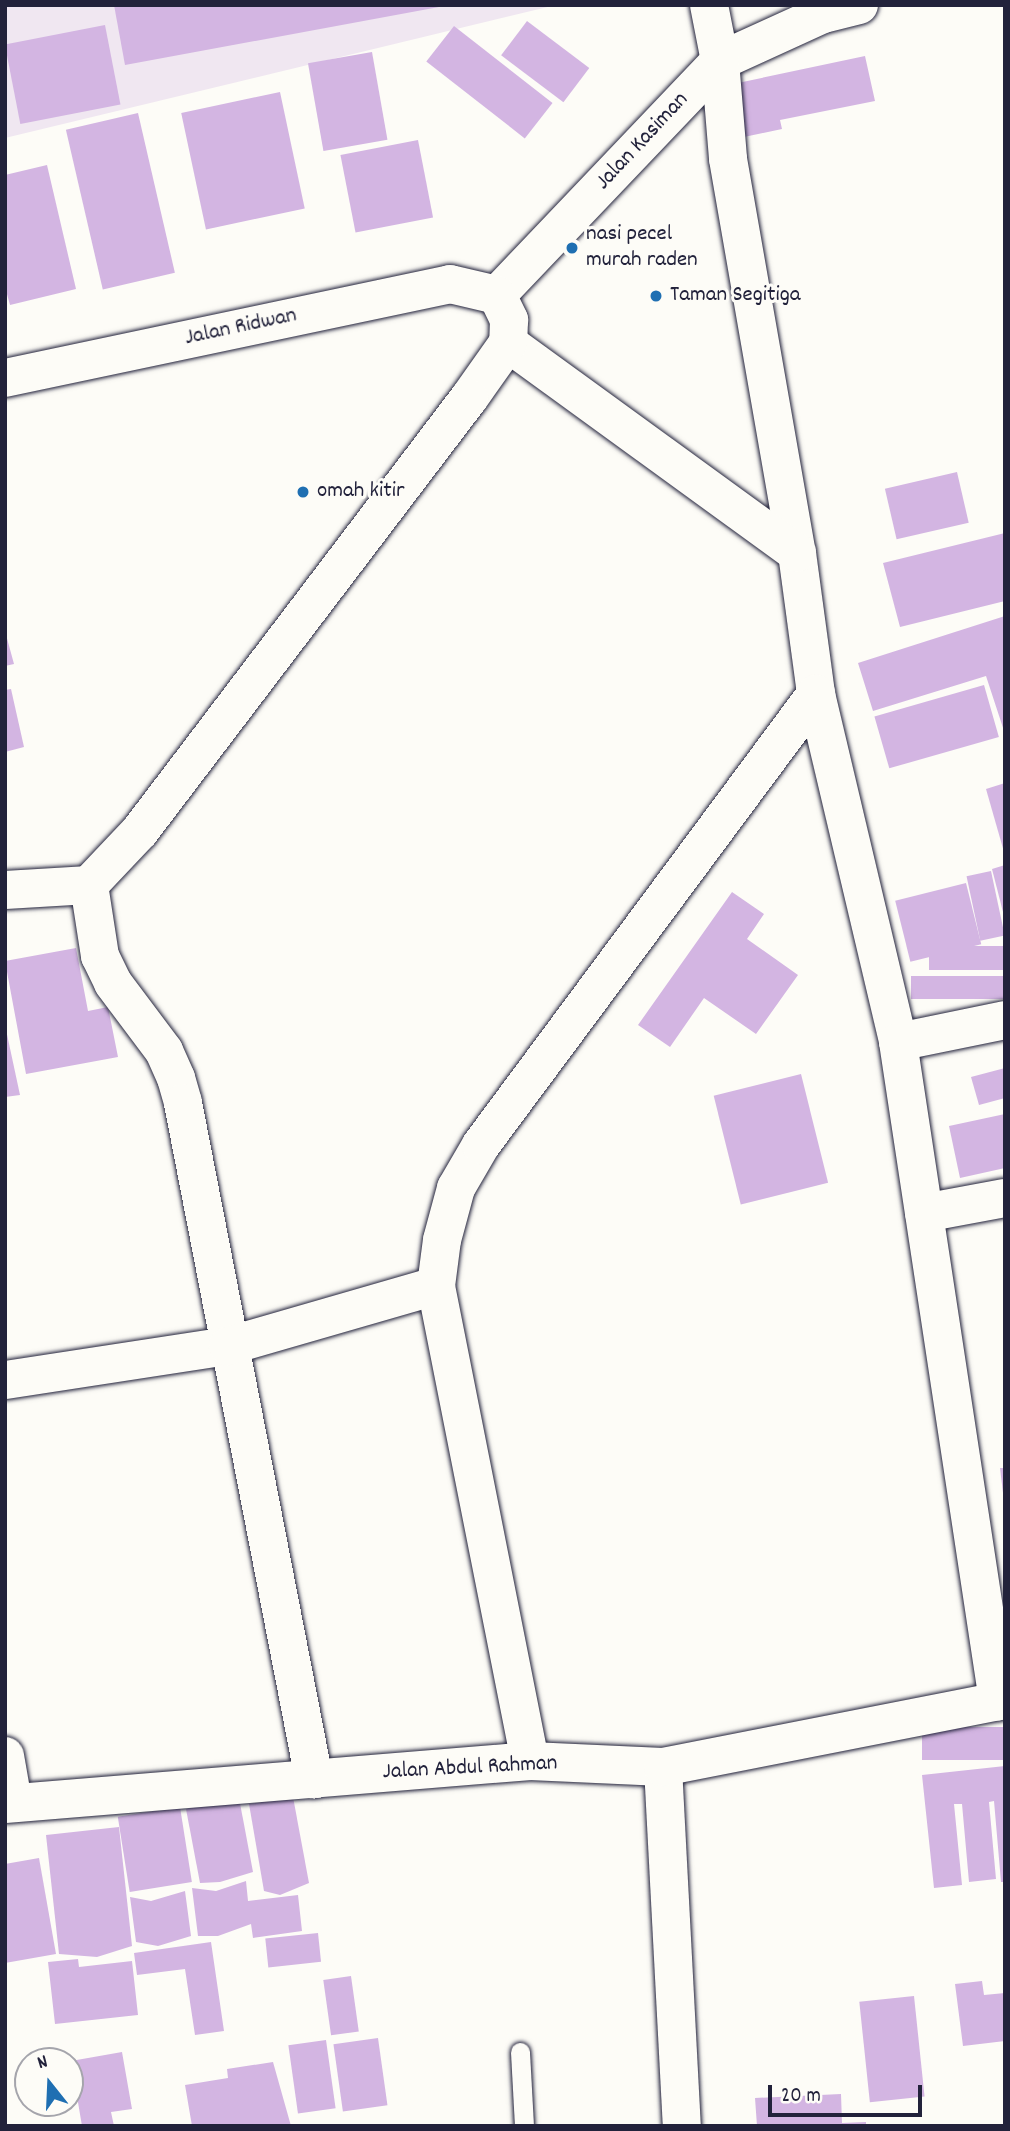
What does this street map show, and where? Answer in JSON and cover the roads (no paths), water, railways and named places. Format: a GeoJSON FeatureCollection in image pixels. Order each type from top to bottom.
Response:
{"type":"FeatureCollection","features":[{"type":"Feature","properties":{"kind":"street"},"geometry":{"type":"LineString","coordinates":[[709,5],[720,61],[728,159],[797,553],[817,694],[898,1042],[1001,1701]]}},
{"type":"Feature","properties":{"kind":"street"},"geometry":{"type":"LineString","coordinates":[[720,61],[823,14],[859,5]]}},
{"type":"Feature","properties":{"kind":"street","name":"Jalan Kasiman"},"geometry":{"type":"LineString","coordinates":[[488,292],[720,61]]}},
{"type":"Feature","properties":{"kind":"street","name":"Jalan Ridwan"},"geometry":{"type":"LineString","coordinates":[[5,378],[450,284],[488,292]]}},
{"type":"Feature","properties":{"kind":"street"},"geometry":{"type":"LineString","coordinates":[[5,890],[89,885],[140,831],[508,343],[509,320],[488,292]]}},
{"type":"Feature","properties":{"kind":"street"},"geometry":{"type":"LineString","coordinates":[[508,343],[797,553]]}},
{"type":"Feature","properties":{"kind":"street"},"geometry":{"type":"LineString","coordinates":[[530,1761],[436,1286],[442,1240],[456,1188],[481,1145],[817,694]]}},
{"type":"Feature","properties":{"kind":"street"},"geometry":{"type":"LineString","coordinates":[[89,885],[100,956],[113,983],[160,1044],[176,1078],[314,1779]]}},
{"type":"Feature","properties":{"kind":"street"},"geometry":{"type":"LineString","coordinates":[[898,1042],[1005,1020]]}},
{"type":"Feature","properties":{"kind":"street"},"geometry":{"type":"LineString","coordinates":[[924,1213],[1005,1198]]}},
{"type":"Feature","properties":{"kind":"street"},"geometry":{"type":"LineString","coordinates":[[5,1380],[228,1346],[436,1286]]}},
{"type":"Feature","properties":{"kind":"street","name":"Jalan Abdul Rahman"},"geometry":{"type":"LineString","coordinates":[[9,1803],[530,1761],[663,1767],[1001,1701]]}},
{"type":"Feature","properties":{"kind":"street"},"geometry":{"type":"LineString","coordinates":[[5,1756],[9,1803]]}},
{"type":"Feature","properties":{"kind":"street"},"geometry":{"type":"LineString","coordinates":[[663,1767],[682,2126]]}},
{"type":"Feature","properties":{"kind":"lane"},"geometry":{"type":"LineString","coordinates":[[520,2052],[524,2126]]}},
{"type":"Feature","properties":{"kind":"place","name":"nasi pecel murah raden"},"geometry":{"type":"Point","coordinates":[572,248]}},
{"type":"Feature","properties":{"kind":"place","name":"Taman Segitiga"},"geometry":{"type":"Point","coordinates":[656,296]}},
{"type":"Feature","properties":{"kind":"place","name":"omah kitir"},"geometry":{"type":"Point","coordinates":[303,492]}}]}
